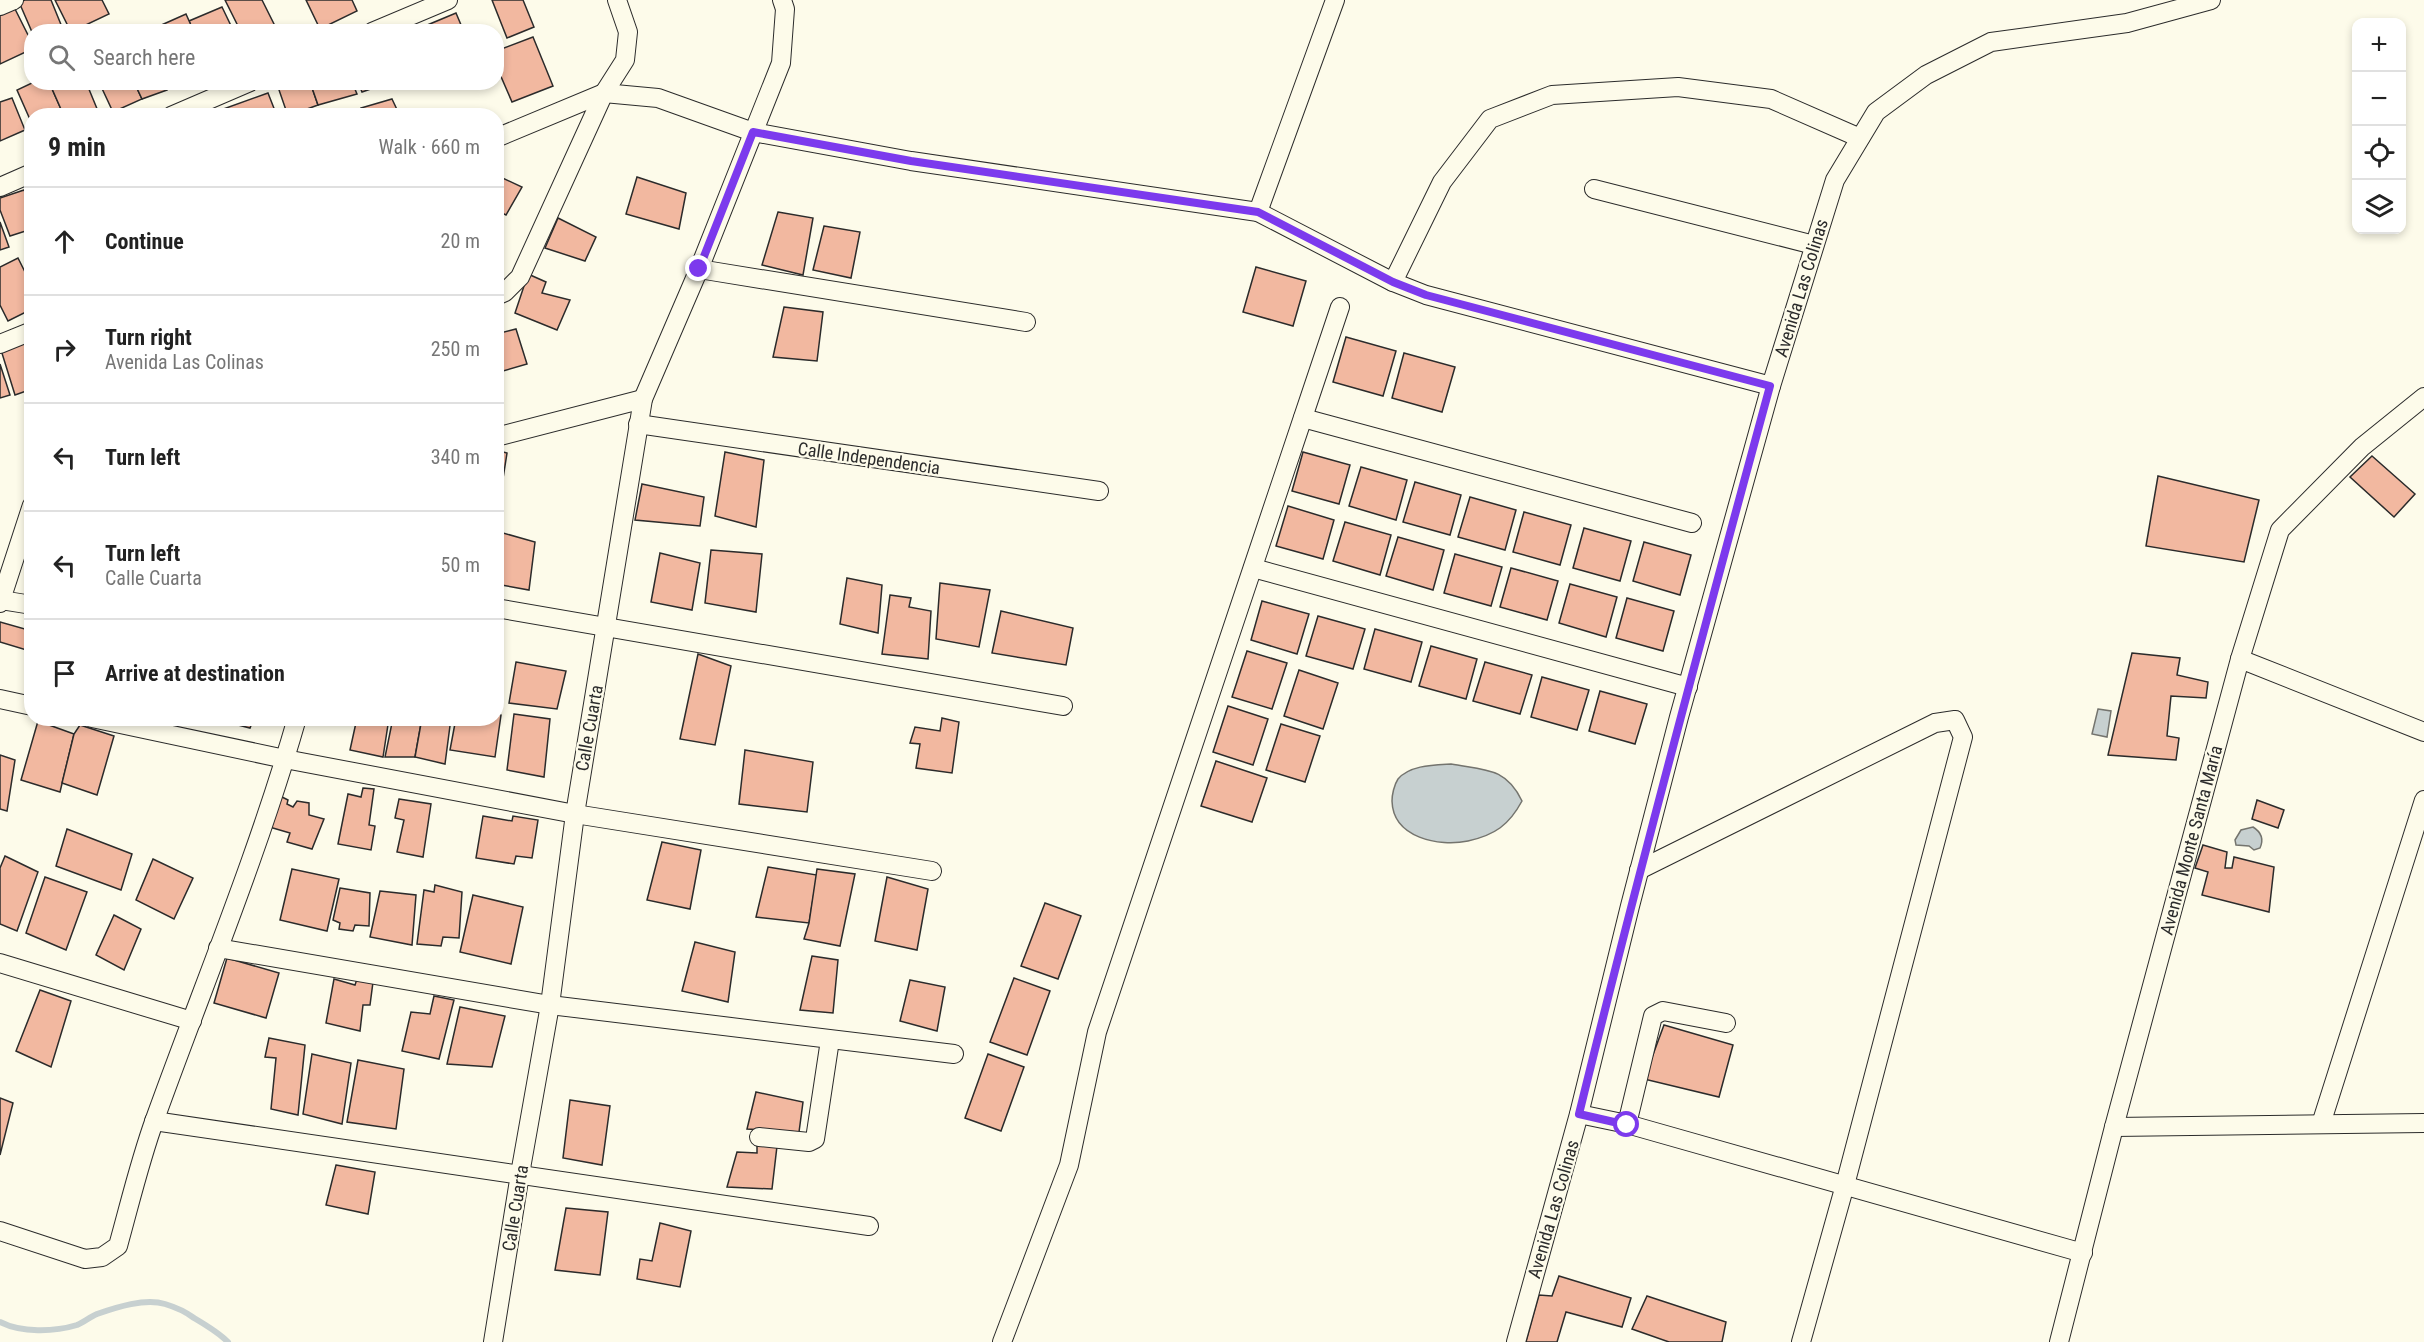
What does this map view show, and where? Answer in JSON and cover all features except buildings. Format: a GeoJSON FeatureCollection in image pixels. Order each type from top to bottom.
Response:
{"type":"FeatureCollection","features":[{"type":"Feature","properties":{"kind":"street"},"geometry":{"type":"LineString","coordinates":[[0,6],[14,0]]}},
{"type":"Feature","properties":{"kind":"street"},"geometry":{"type":"LineString","coordinates":[[391,24],[448,0]]}},
{"type":"Feature","properties":{"kind":"street"},"geometry":{"type":"LineString","coordinates":[[504,292],[520,277],[604,93],[625,60],[628,32],[617,0]]}},
{"type":"Feature","properties":{"kind":"street","name":"Calle Cuarta"},"geometry":{"type":"LineString","coordinates":[[494,1342],[520,1174],[550,1005],[575,814],[643,399],[699,269],[781,63],[785,9],[782,0]]}},
{"type":"Feature","properties":{"kind":"street"},"geometry":{"type":"LineString","coordinates":[[1258,212],[1335,0]]}},
{"type":"Feature","properties":{"kind":"street","name":"Avenida Las Colinas"},"geometry":{"type":"LineString","coordinates":[[1516,1342],[1579,1114],[1639,870],[1770,386],[1835,180],[1876,112],[1926,75],[1991,42],[2127,23],[2211,0]]}},
{"type":"Feature","properties":{"kind":"street"},"geometry":{"type":"LineString","coordinates":[[1393,282],[1442,182],[1490,119],[1552,95],[1678,87],[1771,99],[1860,138]]}},
{"type":"Feature","properties":{"kind":"street"},"geometry":{"type":"LineString","coordinates":[[190,108],[231,90]]}},
{"type":"Feature","properties":{"kind":"street"},"geometry":{"type":"LineString","coordinates":[[504,135],[604,93],[658,98],[753,132],[911,161],[1258,212],[1393,282],[1426,295],[1770,386]]}},
{"type":"Feature","properties":{"kind":"street"},"geometry":{"type":"LineString","coordinates":[[0,187],[24,176]]}},
{"type":"Feature","properties":{"kind":"street"},"geometry":{"type":"LineString","coordinates":[[1594,189],[1814,245]]}},
{"type":"Feature","properties":{"kind":"street"},"geometry":{"type":"LineString","coordinates":[[699,269],[1026,322]]}},
{"type":"Feature","properties":{"kind":"street"},"geometry":{"type":"LineString","coordinates":[[1002,1342],[1069,1165],[1097,1032],[1340,307]]}},
{"type":"Feature","properties":{"kind":"street"},"geometry":{"type":"LineString","coordinates":[[0,344],[24,334]]}},
{"type":"Feature","properties":{"kind":"street","name":"Avenida Monte Santa María"},"geometry":{"type":"LineString","coordinates":[[2059,1342],[2114,1127],[2240,658],[2280,530],[2362,447],[2424,397]]}},
{"type":"Feature","properties":{"kind":"street"},"geometry":{"type":"LineString","coordinates":[[504,435],[643,399]]}},
{"type":"Feature","properties":{"kind":"street"},"geometry":{"type":"LineString","coordinates":[[1303,418],[1692,523]]}},
{"type":"Feature","properties":{"kind":"street","name":"Calle Independencia"},"geometry":{"type":"LineString","coordinates":[[638,424],[1099,491]]}},
{"type":"Feature","properties":{"kind":"street"},"geometry":{"type":"LineString","coordinates":[[24,531],[1,601],[24,604]]}},
{"type":"Feature","properties":{"kind":"street"},"geometry":{"type":"LineString","coordinates":[[1253,568],[1688,687]]}},
{"type":"Feature","properties":{"kind":"street"},"geometry":{"type":"LineString","coordinates":[[504,609],[1063,706]]}},
{"type":"Feature","properties":{"kind":"street"},"geometry":{"type":"LineString","coordinates":[[2240,658],[2424,732]]}},
{"type":"Feature","properties":{"kind":"street"},"geometry":{"type":"LineString","coordinates":[[0,699],[24,704]]}},
{"type":"Feature","properties":{"kind":"street"},"geometry":{"type":"LineString","coordinates":[[1639,870],[1935,723],[1955,720],[1963,736],[1845,1185],[1801,1342]]}},
{"type":"Feature","properties":{"kind":"street"},"geometry":{"type":"LineString","coordinates":[[130,726],[285,759],[575,814],[932,871]]}},
{"type":"Feature","properties":{"kind":"street"},"geometry":{"type":"LineString","coordinates":[[0,1231],[85,1259],[102,1257],[118,1246],[154,1121],[192,1022],[295,726]]}},
{"type":"Feature","properties":{"kind":"street"},"geometry":{"type":"LineString","coordinates":[[2321,1124],[2424,801]]}},
{"type":"Feature","properties":{"kind":"street"},"geometry":{"type":"LineString","coordinates":[[218,948],[550,1005],[954,1054]]}},
{"type":"Feature","properties":{"kind":"street"},"geometry":{"type":"LineString","coordinates":[[0,963],[192,1022]]}},
{"type":"Feature","properties":{"kind":"street"},"geometry":{"type":"LineString","coordinates":[[1627,1125],[1653,1016],[1663,1011],[1726,1023]]}},
{"type":"Feature","properties":{"kind":"street"},"geometry":{"type":"LineString","coordinates":[[759,1137],[808,1142],[815,1139],[830,1040]]}},
{"type":"Feature","properties":{"kind":"street"},"geometry":{"type":"LineString","coordinates":[[1579,1114],[1845,1185],[2083,1253]]}},
{"type":"Feature","properties":{"kind":"street"},"geometry":{"type":"LineString","coordinates":[[154,1121],[869,1226]]}},
{"type":"Feature","properties":{"kind":"street"},"geometry":{"type":"LineString","coordinates":[[2114,1127],[2424,1123]]}},
{"type":"Feature","properties":{"kind":"shaded area"},"geometry":{"type":"Polygon","coordinates":[[[2098,709],[2111,711],[2107,737],[2092,734],[2098,709]]]}},
{"type":"Feature","properties":{"kind":"shaded area"},"geometry":{"type":"Polygon","coordinates":[[[1451,764],[1484,769],[1509,782],[1522,801],[1512,817],[1500,828],[1486,836],[1456,843],[1431,841],[1409,831],[1400,824],[1394,814],[1392,801],[1398,779],[1416,768],[1451,764]]]}},
{"type":"Feature","properties":{"kind":"shaded area"},"geometry":{"type":"Polygon","coordinates":[[[2253,827],[2261,836],[2260,848],[2254,850],[2249,846],[2236,845],[2235,840],[2241,830],[2253,827]]]}},
{"type":"Feature","properties":{"kind":"waterway"},"geometry":{"type":"LineString","coordinates":[[0,1322],[28,1330],[58,1329],[77,1325],[97,1314],[122,1306],[157,1302],[188,1314],[228,1342]]}},
{"type":"Feature","properties":{"kind":"route"},"geometry":{"type":"LineString","coordinates":[[699,269],[753,132],[911,161],[1258,212],[1393,282],[1426,295],[1770,386],[1679,717],[1579,1114],[1627,1125]]}}]}
